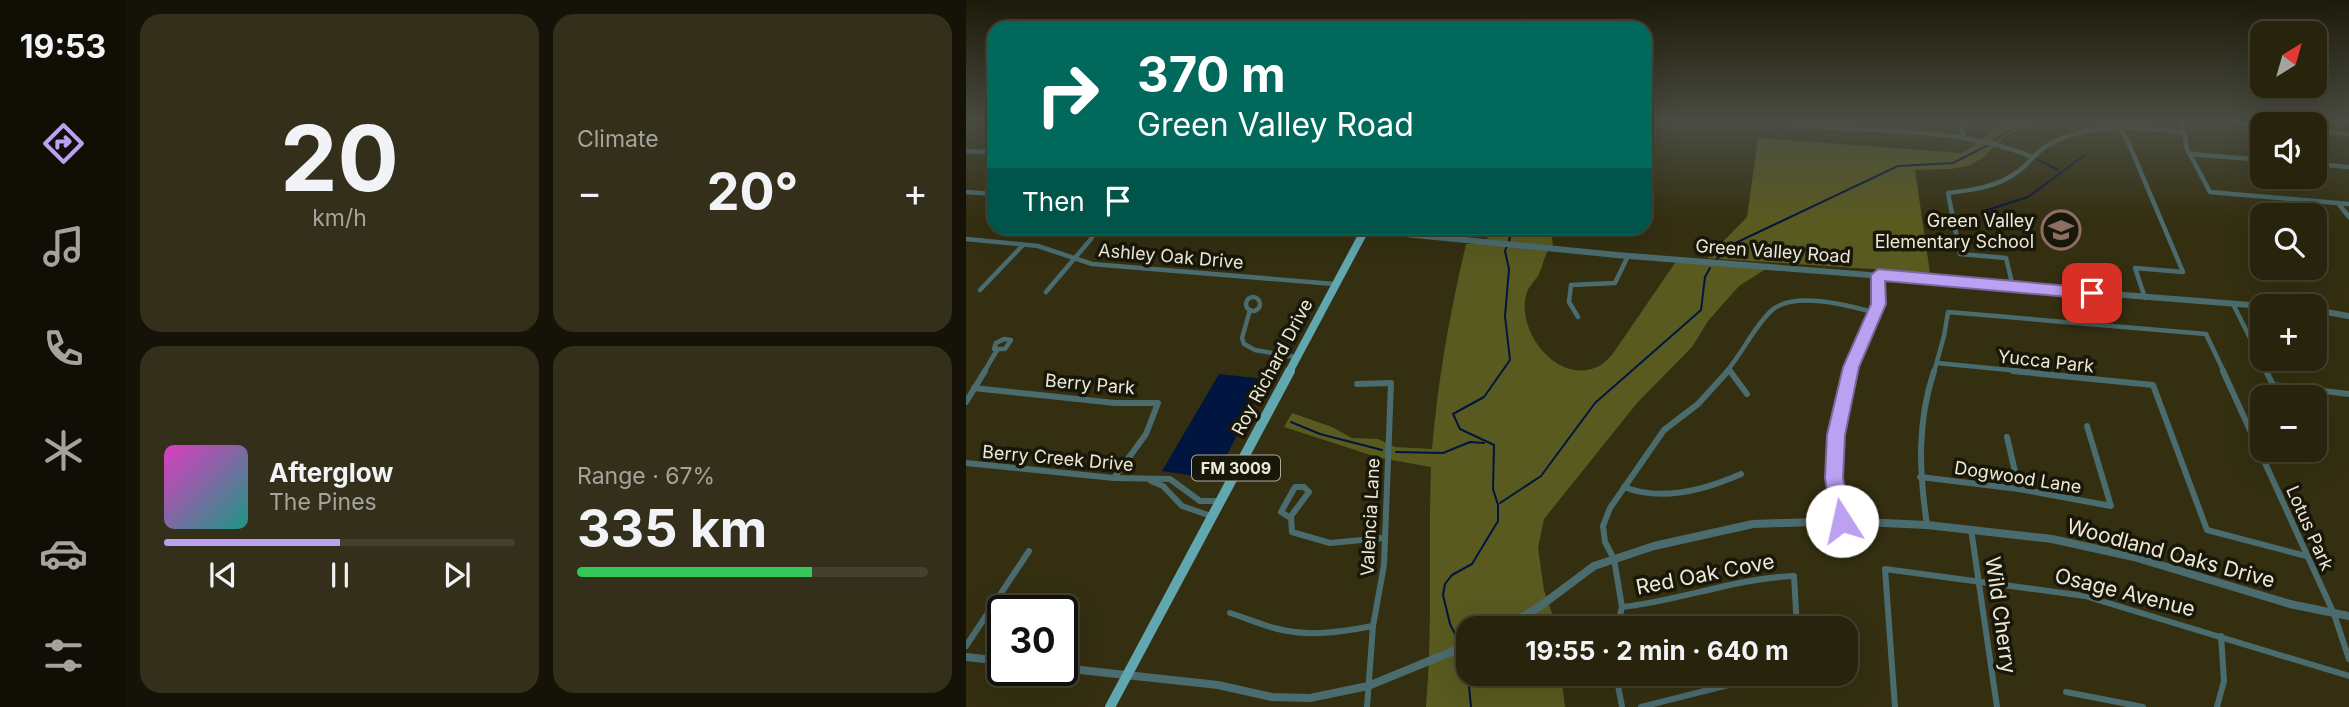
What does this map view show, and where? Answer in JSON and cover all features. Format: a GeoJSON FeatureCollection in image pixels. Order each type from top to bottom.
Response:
{"type":"FeatureCollection","features":[{"type":"Feature","properties":{"kind":"main road","name":"Roy Richard Drive"},"geometry":{"type":"LineString","coordinates":[[1110,707],[1362,235]]}},
{"type":"Feature","properties":{"kind":"street"},"geometry":{"type":"LineString","coordinates":[[2027,155],[2032,157]]}},
{"type":"Feature","properties":{"kind":"street"},"geometry":{"type":"LineString","coordinates":[[2013,287],[2006,258],[1960,254],[1948,193],[1977,190],[2003,181],[2035,155]]}},
{"type":"Feature","properties":{"kind":"street"},"geometry":{"type":"LineString","coordinates":[[2133,155],[2183,272],[2135,268],[2146,298]]}},
{"type":"Feature","properties":{"kind":"street"},"geometry":{"type":"LineString","coordinates":[[2191,155],[2210,192],[2349,204]]}},
{"type":"Feature","properties":{"kind":"street"},"geometry":{"type":"LineString","coordinates":[[2203,155],[2250,159]]}},
{"type":"Feature","properties":{"kind":"street"},"geometry":{"type":"LineString","coordinates":[[2327,165],[2349,167]]}},
{"type":"Feature","properties":{"kind":"street"},"geometry":{"type":"LineString","coordinates":[[966,192],[987,194]]}},
{"type":"Feature","properties":{"kind":"street"},"geometry":{"type":"LineString","coordinates":[[2337,203],[2349,217]]}},
{"type":"Feature","properties":{"kind":"street"},"geometry":{"type":"LineString","coordinates":[[1046,292],[1092,235]]}},
{"type":"Feature","properties":{"kind":"street","name":"Green Valley Road"},"geometry":{"type":"LineString","coordinates":[[1416,235],[1533,248],[2250,306]]}},
{"type":"Feature","properties":{"kind":"street","name":"Ashley Oak Drive"},"geometry":{"type":"LineString","coordinates":[[966,239],[1050,249],[1074,260],[1092,264],[1334,284]]}},
{"type":"Feature","properties":{"kind":"street"},"geometry":{"type":"LineString","coordinates":[[980,290],[1023,245]]}},
{"type":"Feature","properties":{"kind":"street"},"geometry":{"type":"LineString","coordinates":[[1617,255],[1621,270]]}},
{"type":"Feature","properties":{"kind":"street"},"geometry":{"type":"LineString","coordinates":[[1578,317],[1569,302],[1571,285],[1615,283],[1628,256]]}},
{"type":"Feature","properties":{"kind":"street"},"geometry":{"type":"LineString","coordinates":[[1842,521],[1834,478],[1836,435],[1851,367],[1875,313],[1880,290],[1878,275]]}},
{"type":"Feature","properties":{"kind":"street"},"geometry":{"type":"LineString","coordinates":[[1620,616],[1622,607],[1614,559],[1605,542],[1604,526],[1610,508],[1664,430],[1698,404],[1729,369],[1767,314],[1789,302],[1801,300],[1843,305],[1875,313]]}},
{"type":"Feature","properties":{"kind":"street"},"geometry":{"type":"LineString","coordinates":[[2234,306],[2273,385],[2349,394]]}},
{"type":"Feature","properties":{"kind":"street"},"geometry":{"type":"LineString","coordinates":[[1251,310],[1242,338],[1244,344],[1255,350],[1295,357]]}},
{"type":"Feature","properties":{"kind":"street","name":"Lotus Park"},"geometry":{"type":"LineString","coordinates":[[1937,363],[1947,336],[1948,312],[2206,334],[2334,614],[2349,659]]}},
{"type":"Feature","properties":{"kind":"street"},"geometry":{"type":"LineString","coordinates":[[2327,312],[2349,316]]}},
{"type":"Feature","properties":{"kind":"street"},"geometry":{"type":"LineString","coordinates":[[966,402],[997,350]]}},
{"type":"Feature","properties":{"kind":"street"},"geometry":{"type":"LineString","coordinates":[[1927,525],[1919,455],[1924,406],[1937,363]]}},
{"type":"Feature","properties":{"kind":"street","name":"Yucca Park"},"geometry":{"type":"LineString","coordinates":[[1937,363],[2153,386],[2207,530],[2306,556]]}},
{"type":"Feature","properties":{"kind":"street"},"geometry":{"type":"LineString","coordinates":[[1729,369],[1748,394]]}},
{"type":"Feature","properties":{"kind":"street","name":"Valencia Lane"},"geometry":{"type":"LineString","coordinates":[[1357,384],[1391,383],[1384,565],[1373,626],[1367,707]]}},
{"type":"Feature","properties":{"kind":"street","name":"Berry Park"},"geometry":{"type":"LineString","coordinates":[[974,388],[1115,403],[1158,403],[1146,434],[1114,478]]}},
{"type":"Feature","properties":{"kind":"street","name":"Dogwood Lane"},"geometry":{"type":"LineString","coordinates":[[1920,477],[2019,489],[2112,506],[2087,426]]}},
{"type":"Feature","properties":{"kind":"street"},"geometry":{"type":"LineString","coordinates":[[2007,437],[2019,489]]}},
{"type":"Feature","properties":{"kind":"street","name":"Berry Creek Drive"},"geometry":{"type":"LineString","coordinates":[[966,463],[1114,478],[1170,479],[1200,502],[1219,500]]}},
{"type":"Feature","properties":{"kind":"street"},"geometry":{"type":"LineString","coordinates":[[1624,487],[1642,494],[1658,495],[1725,481],[1741,474]]}},
{"type":"Feature","properties":{"kind":"street","name":"Berry Creek Drive"},"geometry":{"type":"LineString","coordinates":[[1148,480],[1163,486],[1182,506],[1211,516]]}},
{"type":"Feature","properties":{"kind":"street"},"geometry":{"type":"LineString","coordinates":[[1289,517],[1281,512],[1288,496],[1295,487],[1304,487],[1309,492],[1289,517],[1288,526],[1292,532],[1321,541],[1351,543],[1383,538]]}},
{"type":"Feature","properties":{"kind":"street"},"geometry":{"type":"LineString","coordinates":[[1172,497],[1183,489]]}},
{"type":"Feature","properties":{"kind":"street","name":"Woodland Oaks Drive"},"geometry":{"type":"LineString","coordinates":[[1524,616],[1594,566],[1654,546],[1753,524],[1842,521],[1927,525],[2052,539],[2103,550],[2349,616]]}},
{"type":"Feature","properties":{"kind":"street","name":"Wild Cherry"},"geometry":{"type":"LineString","coordinates":[[1971,529],[1997,707]]}},
{"type":"Feature","properties":{"kind":"street"},"geometry":{"type":"LineString","coordinates":[[966,646],[1029,551]]}},
{"type":"Feature","properties":{"kind":"street","name":"Osage Avenue"},"geometry":{"type":"LineString","coordinates":[[1895,707],[1885,569],[2085,596],[2349,676]]}},
{"type":"Feature","properties":{"kind":"street","name":"Red Oak Cove"},"geometry":{"type":"LineString","coordinates":[[1622,607],[1664,600],[1765,575],[1794,576],[1796,616]]}},
{"type":"Feature","properties":{"kind":"street"},"geometry":{"type":"LineString","coordinates":[[1230,612],[1275,629],[1307,634],[1373,626]]}},
{"type":"Feature","properties":{"kind":"street"},"geometry":{"type":"LineString","coordinates":[[2217,707],[2224,681],[2221,636]]}},
{"type":"Feature","properties":{"kind":"street"},"geometry":{"type":"LineString","coordinates":[[1078,670],[1218,685],[1272,697],[1292,698],[1324,696],[1368,686],[1456,650]]}},
{"type":"Feature","properties":{"kind":"street"},"geometry":{"type":"LineString","coordinates":[[966,657],[987,660]]}},
{"type":"Feature","properties":{"kind":"street"},"geometry":{"type":"LineString","coordinates":[[1618,686],[1622,707]]}},
{"type":"Feature","properties":{"kind":"street"},"geometry":{"type":"LineString","coordinates":[[1641,707],[1724,686]]}},
{"type":"Feature","properties":{"kind":"street"},"geometry":{"type":"LineString","coordinates":[[2066,692],[2143,707]]}},
{"type":"Feature","properties":{"kind":"shaded area"},"geometry":{"type":"Polygon","coordinates":[[[1756,155],[1985,155],[1967,166],[1915,170],[1930,273],[1707,258],[1747,217],[1756,155]]]}},
{"type":"Feature","properties":{"kind":"shaded area"},"geometry":{"type":"Polygon","coordinates":[[[1488,235],[1551,235],[1553,245],[1527,292],[1527,323],[1533,338],[1543,351],[1555,362],[1569,369],[1584,370],[1599,366],[1612,355],[1677,260],[1769,267],[1739,286],[1708,321],[1692,347],[1637,403],[1544,519],[1538,548],[1544,590],[1553,616],[1456,616],[1456,686],[1562,686],[1565,707],[1426,707],[1431,467],[1380,458],[1284,427],[1292,413],[1332,427],[1352,438],[1378,439],[1395,447],[1432,449],[1445,346],[1466,244],[1487,244],[1488,235]]]}},
{"type":"Feature","properties":{"kind":"water"},"geometry":{"type":"Polygon","coordinates":[[[1219,374],[1265,379],[1215,479],[1162,471],[1219,374]]]}},
{"type":"Feature","properties":{"kind":"waterway"},"geometry":{"type":"LineString","coordinates":[[1716,260],[1727,247],[1898,166],[1953,163],[1969,155]]}},
{"type":"Feature","properties":{"kind":"waterway"},"geometry":{"type":"LineString","coordinates":[[2007,222],[1984,211],[2028,197],[2085,155]]}},
{"type":"Feature","properties":{"kind":"waterway"},"geometry":{"type":"LineString","coordinates":[[2036,159],[2058,170]]}},
{"type":"Feature","properties":{"kind":"waterway"},"geometry":{"type":"LineString","coordinates":[[1509,241],[1510,235]]}},
{"type":"Feature","properties":{"kind":"waterway"},"geometry":{"type":"LineString","coordinates":[[1456,636],[1443,595],[1445,584],[1452,575],[1472,564],[1498,521],[1498,505],[1493,489],[1494,445],[1460,429],[1453,414],[1484,397],[1510,360],[1505,316],[1509,269],[1505,251],[1507,246]]}},
{"type":"Feature","properties":{"kind":"waterway"},"geometry":{"type":"LineString","coordinates":[[1500,503],[1541,476],[1595,403],[1701,310],[1705,277],[1710,268]]}},
{"type":"Feature","properties":{"kind":"waterway"},"geometry":{"type":"LineString","coordinates":[[1291,422],[1320,434],[1382,450]]}},
{"type":"Feature","properties":{"kind":"waterway"},"geometry":{"type":"LineString","coordinates":[[1396,452],[1443,453],[1470,442],[1484,443]]}},
{"type":"Feature","properties":{"kind":"waterway"},"geometry":{"type":"LineString","coordinates":[[1469,686],[1471,707]]}},
{"type":"Feature","properties":{"kind":"place","name":"Green Valley Elementary School"},"geometry":{"type":"Point","coordinates":[2061,230]}},
{"type":"Feature","properties":{"kind":"route"},"geometry":{"type":"LineString","coordinates":[[1842,521],[1834,478],[1836,435],[1851,367],[1878,304],[1878,275],[2092,293]]}}]}
